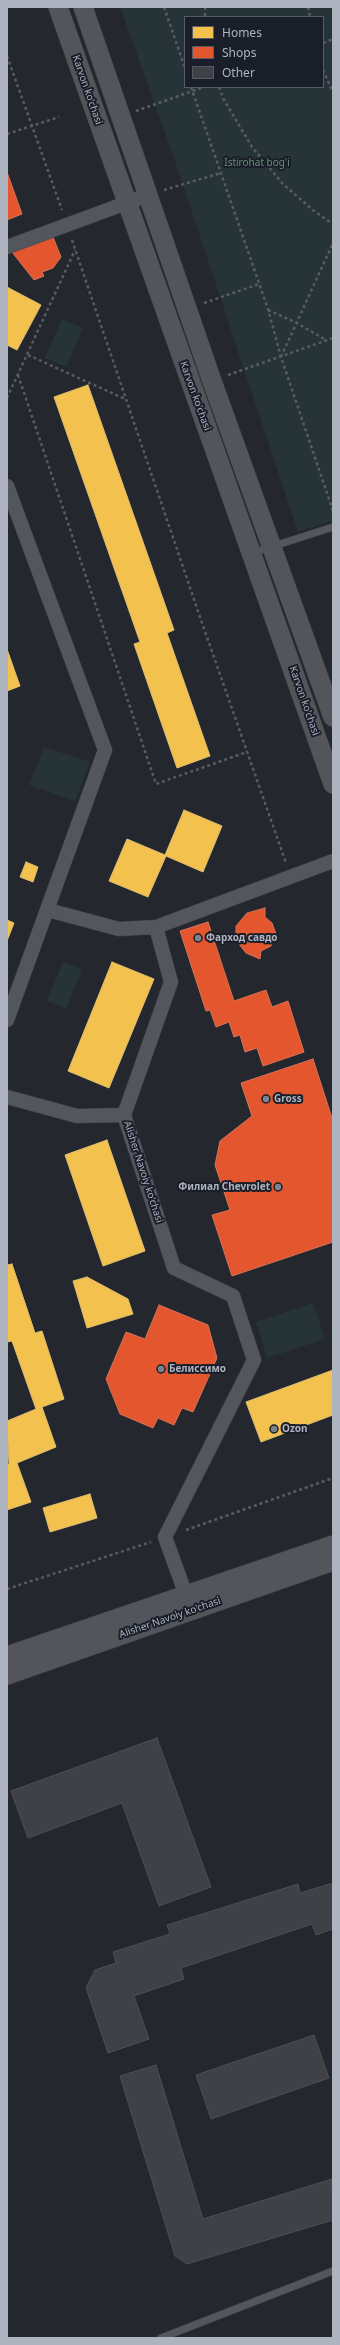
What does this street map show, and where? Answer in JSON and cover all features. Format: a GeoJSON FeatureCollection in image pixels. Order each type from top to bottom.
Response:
{"type":"FeatureCollection","features":[{"type":"Feature","properties":{"kind":"main road","name":"Karvon ko'chasi"},"geometry":{"type":"LineString","coordinates":[[58,7],[126,203],[252,553],[333,784]]}},
{"type":"Feature","properties":{"kind":"main road"},"geometry":{"type":"LineString","coordinates":[[83,7],[212,381],[333,717]]}},
{"type":"Feature","properties":{"kind":"main road","name":"Alisher Navoiy ko'chasi"},"geometry":{"type":"LineString","coordinates":[[7,1656],[333,1545]]}},
{"type":"Feature","properties":{"kind":"main road","name":"Alisher Navoiy ko'chasi"},"geometry":{"type":"LineString","coordinates":[[7,1675],[333,1561]]}},
{"type":"Feature","properties":{"kind":"street"},"geometry":{"type":"LineString","coordinates":[[7,247],[148,195]]}},
{"type":"Feature","properties":{"kind":"street"},"geometry":{"type":"LineString","coordinates":[[7,486],[105,750],[7,1020]]}},
{"type":"Feature","properties":{"kind":"street"},"geometry":{"type":"LineString","coordinates":[[48,910],[118,929],[156,927],[333,861]]}},
{"type":"Feature","properties":{"kind":"street","name":"Alisher Navoiy ko'chasi"},"geometry":{"type":"LineString","coordinates":[[156,927],[171,982],[124,1115],[174,1268],[233,1296],[254,1360],[165,1537],[186,1595]]}},
{"type":"Feature","properties":{"kind":"street"},"geometry":{"type":"LineString","coordinates":[[7,1097],[77,1116],[124,1115]]}},
{"type":"Feature","properties":{"kind":"lane"},"geometry":{"type":"LineString","coordinates":[[252,553],[333,527]]}},
{"type":"Feature","properties":{"kind":"lane"},"geometry":{"type":"LineString","coordinates":[[160,2338],[333,2271]]}},
{"type":"Feature","properties":{"kind":"path"},"geometry":{"type":"LineString","coordinates":[[164,7],[184,65]]}},
{"type":"Feature","properties":{"kind":"path"},"geometry":{"type":"LineString","coordinates":[[7,56],[67,225],[247,752],[291,876]]}},
{"type":"Feature","properties":{"kind":"path"},"geometry":{"type":"LineString","coordinates":[[324,72],[333,92]]}},
{"type":"Feature","properties":{"kind":"path"},"geometry":{"type":"LineString","coordinates":[[192,88],[268,309],[281,357],[333,510]]}},
{"type":"Feature","properties":{"kind":"path"},"geometry":{"type":"LineString","coordinates":[[121,116],[201,88]]}},
{"type":"Feature","properties":{"kind":"path"},"geometry":{"type":"LineString","coordinates":[[219,88],[224,100],[252,147],[283,184],[314,211],[333,224]]}},
{"type":"Feature","properties":{"kind":"path"},"geometry":{"type":"LineString","coordinates":[[7,134],[59,117]]}},
{"type":"Feature","properties":{"kind":"path"},"geometry":{"type":"LineString","coordinates":[[148,195],[221,173]]}},
{"type":"Feature","properties":{"kind":"path"},"geometry":{"type":"LineString","coordinates":[[281,357],[295,322],[333,243]]}},
{"type":"Feature","properties":{"kind":"path"},"geometry":{"type":"LineString","coordinates":[[7,398],[75,250]]}},
{"type":"Feature","properties":{"kind":"path"},"geometry":{"type":"LineString","coordinates":[[187,308],[259,284]]}},
{"type":"Feature","properties":{"kind":"path"},"geometry":{"type":"LineString","coordinates":[[268,309],[295,322],[326,340]]}},
{"type":"Feature","properties":{"kind":"path"},"geometry":{"type":"LineString","coordinates":[[212,381],[333,338]]}},
{"type":"Feature","properties":{"kind":"path"},"geometry":{"type":"LineString","coordinates":[[28,355],[126,399]]}},
{"type":"Feature","properties":{"kind":"path"},"geometry":{"type":"LineString","coordinates":[[18,375],[156,784],[247,752]]}},
{"type":"Feature","properties":{"kind":"green space","name":"Istirohat bog'i"},"geometry":{"type":"Polygon","coordinates":[[[120,7],[333,7],[333,520],[298,532],[173,155],[120,7]]]}},
{"type":"Feature","properties":{"kind":"green space"},"geometry":{"type":"Polygon","coordinates":[[[62,319],[83,328],[66,367],[45,358],[62,319]]]}},
{"type":"Feature","properties":{"kind":"green space"},"geometry":{"type":"Polygon","coordinates":[[[44,747],[90,762],[75,801],[29,785],[44,747]]]}},
{"type":"Feature","properties":{"kind":"green space"},"geometry":{"type":"Polygon","coordinates":[[[63,962],[82,969],[66,1009],[47,1001],[63,962]]]}},
{"type":"Feature","properties":{"kind":"green space"},"geometry":{"type":"Polygon","coordinates":[[[313,1303],[325,1339],[267,1358],[256,1322],[313,1303]]]}},
{"type":"Feature","properties":{"kind":"building: Homes"},"geometry":{"type":"Polygon","coordinates":[[[7,287],[41,305],[17,350],[7,345],[7,287]]]}},
{"type":"Feature","properties":{"kind":"building: Homes"},"geometry":{"type":"Polygon","coordinates":[[[88,385],[174,630],[167,633],[210,756],[177,768],[134,644],[140,642],[54,397],[88,385]]]}},
{"type":"Feature","properties":{"kind":"building: Homes"},"geometry":{"type":"Polygon","coordinates":[[[7,649],[20,686],[7,691],[7,649]]]}},
{"type":"Feature","properties":{"kind":"building: Homes"},"geometry":{"type":"Polygon","coordinates":[[[184,810],[222,826],[203,872],[166,856],[148,897],[109,881],[127,839],[165,855],[184,810]]]}},
{"type":"Feature","properties":{"kind":"building: Homes"},"geometry":{"type":"Polygon","coordinates":[[[26,862],[38,867],[33,882],[20,877],[26,862]]]}},
{"type":"Feature","properties":{"kind":"building: Homes"},"geometry":{"type":"Polygon","coordinates":[[[7,920],[14,923],[7,941],[7,920]]]}},
{"type":"Feature","properties":{"kind":"building: Homes"},"geometry":{"type":"Polygon","coordinates":[[[112,962],[154,979],[109,1088],[68,1071],[112,962]]]}},
{"type":"Feature","properties":{"kind":"building: Homes"},"geometry":{"type":"Polygon","coordinates":[[[107,1140],[145,1251],[103,1266],[65,1155],[107,1140]]]}},
{"type":"Feature","properties":{"kind":"building: Homes"},"geometry":{"type":"Polygon","coordinates":[[[12,1264],[35,1333],[42,1331],[64,1399],[42,1407],[56,1447],[17,1463],[31,1502],[7,1510],[7,1465],[9,1464],[7,1421],[36,1409],[12,1341],[7,1342],[7,1265],[12,1264]]]}},
{"type":"Feature","properties":{"kind":"building: Homes"},"geometry":{"type":"Polygon","coordinates":[[[87,1277],[128,1299],[133,1314],[87,1328],[73,1281],[87,1277]]]}},
{"type":"Feature","properties":{"kind":"building: Homes"},"geometry":{"type":"Polygon","coordinates":[[[333,1370],[333,1415],[261,1442],[246,1402],[333,1370]]]}},
{"type":"Feature","properties":{"kind":"building: Homes"},"geometry":{"type":"Polygon","coordinates":[[[90,1494],[97,1518],[50,1532],[43,1508],[90,1494]]]}},
{"type":"Feature","properties":{"kind":"building: Shops"},"geometry":{"type":"Polygon","coordinates":[[[7,172],[22,214],[7,220],[7,172]]]}},
{"type":"Feature","properties":{"kind":"building: Shops"},"geometry":{"type":"Polygon","coordinates":[[[53,237],[61,257],[53,268],[42,272],[44,276],[34,280],[12,252],[53,237]]]}},
{"type":"Feature","properties":{"kind":"building: Shops"},"geometry":{"type":"Polygon","coordinates":[[[265,908],[265,917],[272,923],[276,934],[271,946],[261,951],[260,959],[246,953],[236,940],[236,926],[247,913],[265,908]]]}},
{"type":"Feature","properties":{"kind":"building: Shops"},"geometry":{"type":"Polygon","coordinates":[[[208,922],[234,1001],[266,990],[272,1007],[288,1001],[304,1052],[263,1066],[257,1048],[245,1052],[240,1035],[234,1037],[229,1022],[216,1027],[210,1010],[206,1011],[180,931],[208,922]]]}},
{"type":"Feature","properties":{"kind":"building: Shops","name":"Филиал Chevrolet"},"geometry":{"type":"Polygon","coordinates":[[[313,1059],[333,1121],[333,1242],[232,1276],[212,1215],[230,1210],[215,1165],[220,1141],[252,1116],[241,1083],[313,1059]]]}},
{"type":"Feature","properties":{"kind":"building: Shops","name":"Белиссимо"},"geometry":{"type":"Polygon","coordinates":[[[159,1305],[208,1325],[217,1358],[193,1412],[182,1408],[174,1425],[158,1418],[153,1428],[120,1414],[106,1379],[126,1332],[145,1339],[159,1305]]]}},
{"type":"Feature","properties":{"kind":"building: Other"},"geometry":{"type":"Polygon","coordinates":[[[157,1738],[211,1887],[159,1906],[122,1803],[28,1838],[11,1791],[157,1738]]]}},
{"type":"Feature","properties":{"kind":"building: Other"},"geometry":{"type":"Polygon","coordinates":[[[333,1883],[333,1929],[316,1935],[312,1924],[181,1968],[184,1979],[134,1996],[149,2039],[108,2053],[86,1988],[95,1970],[116,1963],[113,1952],[170,1934],[167,1925],[298,1884],[300,1893],[333,1883]]]}},
{"type":"Feature","properties":{"kind":"building: Other"},"geometry":{"type":"Polygon","coordinates":[[[314,2035],[329,2078],[211,2119],[196,2075],[314,2035]]]}},
{"type":"Feature","properties":{"kind":"building: Other"},"geometry":{"type":"Polygon","coordinates":[[[156,2065],[203,2219],[332,2179],[333,2220],[187,2264],[175,2256],[120,2076],[156,2065]]]}},
{"type":"Feature","properties":{"kind":"place","name":"Фарход савдо"},"geometry":{"type":"Point","coordinates":[198,938]}},
{"type":"Feature","properties":{"kind":"place","name":"Gross"},"geometry":{"type":"Point","coordinates":[266,1099]}},
{"type":"Feature","properties":{"kind":"place","name":"Филиал Chevrolet"},"geometry":{"type":"Point","coordinates":[278,1187]}},
{"type":"Feature","properties":{"kind":"place","name":"Белиссимо"},"geometry":{"type":"Point","coordinates":[161,1369]}},
{"type":"Feature","properties":{"kind":"place","name":"Ozon"},"geometry":{"type":"Point","coordinates":[274,1429]}}]}
